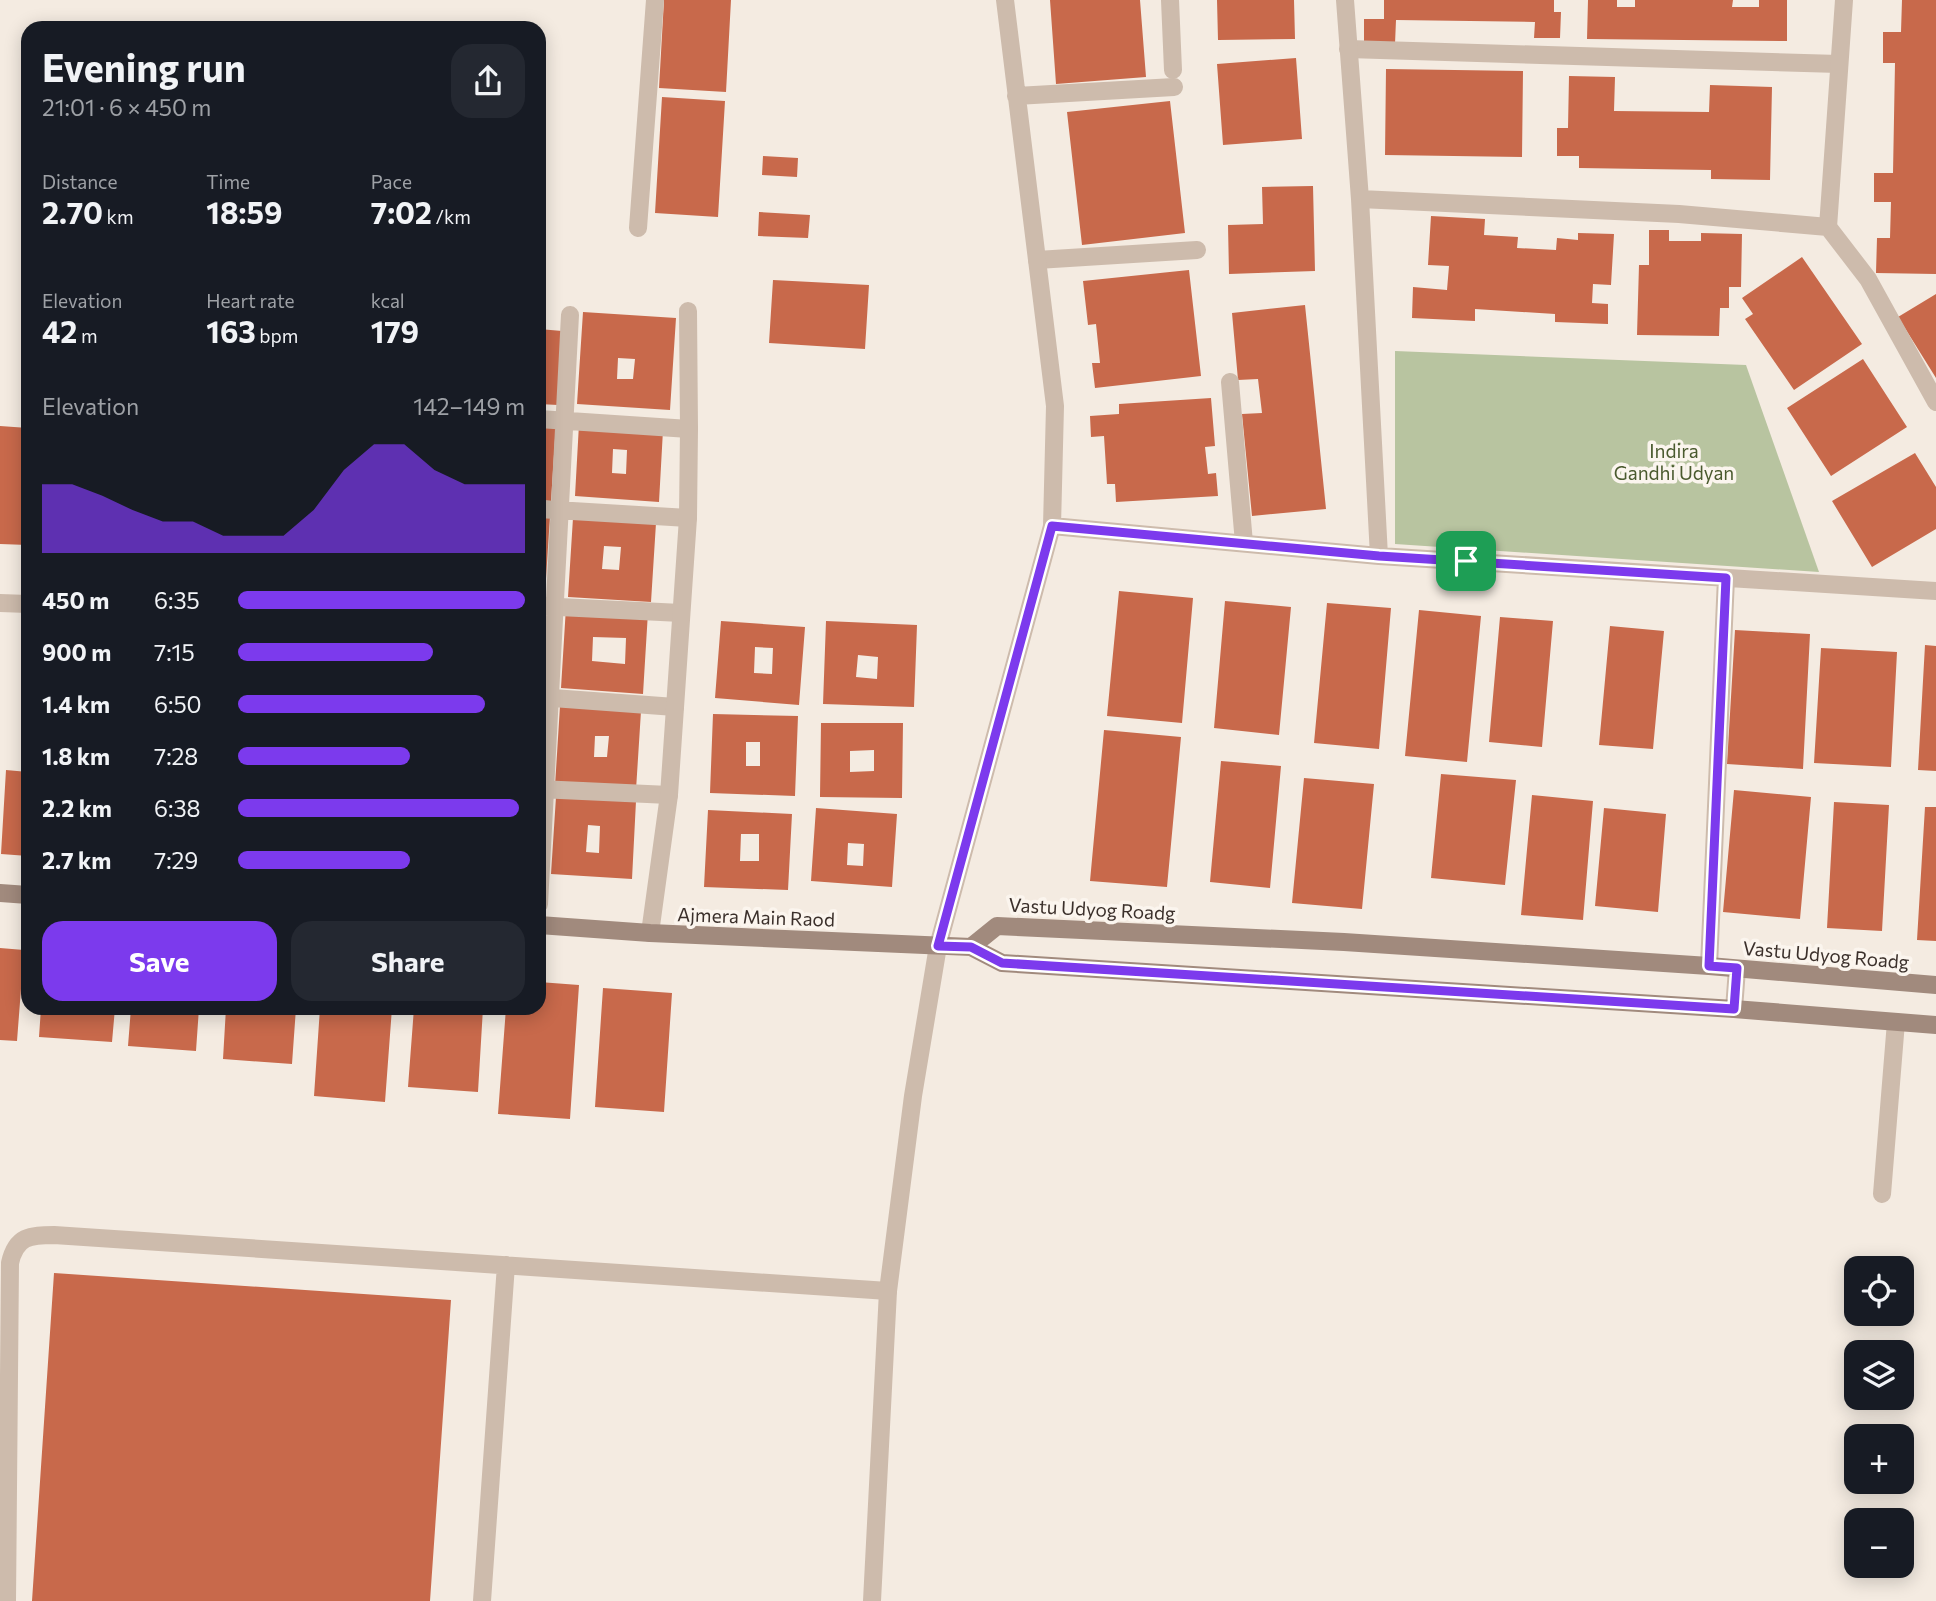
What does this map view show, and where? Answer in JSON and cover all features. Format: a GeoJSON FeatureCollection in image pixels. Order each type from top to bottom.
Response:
{"type":"FeatureCollection","features":[{"type":"Feature","properties":{"kind":"street"},"geometry":{"type":"LineString","coordinates":[[638,228],[655,0]]}},
{"type":"Feature","properties":{"kind":"street"},"geometry":{"type":"LineString","coordinates":[[872,1601],[888,1291],[913,1096],[938,946],[1052,526],[1055,406],[1005,0]]}},
{"type":"Feature","properties":{"kind":"street"},"geometry":{"type":"LineString","coordinates":[[1016,96],[1173,78],[1170,0]]}},
{"type":"Feature","properties":{"kind":"street"},"geometry":{"type":"LineString","coordinates":[[1345,0],[1360,199],[1379,556]]}},
{"type":"Feature","properties":{"kind":"street"},"geometry":{"type":"LineString","coordinates":[[1844,0],[1828,227],[1868,279],[1936,402]]}},
{"type":"Feature","properties":{"kind":"street"},"geometry":{"type":"LineString","coordinates":[[1348,48],[1839,64]]}},
{"type":"Feature","properties":{"kind":"street"},"geometry":{"type":"LineString","coordinates":[[1360,199],[1679,214],[1828,227]]}},
{"type":"Feature","properties":{"kind":"street"},"geometry":{"type":"LineString","coordinates":[[1037,260],[1198,250]]}},
{"type":"Feature","properties":{"kind":"street"},"geometry":{"type":"LineString","coordinates":[[650,933],[669,795],[688,518],[688,311]]}},
{"type":"Feature","properties":{"kind":"street"},"geometry":{"type":"LineString","coordinates":[[546,652],[547,606],[560,509],[570,315]]}},
{"type":"Feature","properties":{"kind":"street"},"geometry":{"type":"LineString","coordinates":[[1230,382],[1244,543]]}},
{"type":"Feature","properties":{"kind":"street"},"geometry":{"type":"LineString","coordinates":[[546,420],[689,429]]}},
{"type":"Feature","properties":{"kind":"street"},"geometry":{"type":"LineString","coordinates":[[546,509],[688,518]]}},
{"type":"Feature","properties":{"kind":"street"},"geometry":{"type":"LineString","coordinates":[[1052,526],[1379,556],[1936,591]]}},
{"type":"Feature","properties":{"kind":"street"},"geometry":{"type":"LineString","coordinates":[[1709,966],[1726,578]]}},
{"type":"Feature","properties":{"kind":"street"},"geometry":{"type":"LineString","coordinates":[[0,603],[21,604]]}},
{"type":"Feature","properties":{"kind":"street"},"geometry":{"type":"LineString","coordinates":[[547,606],[681,613]]}},
{"type":"Feature","properties":{"kind":"street"},"geometry":{"type":"LineString","coordinates":[[546,698],[675,707]]}},
{"type":"Feature","properties":{"kind":"street"},"geometry":{"type":"LineString","coordinates":[[546,789],[669,795]]}},
{"type":"Feature","properties":{"kind":"street"},"geometry":{"type":"LineString","coordinates":[[0,893],[21,894]]}},
{"type":"Feature","properties":{"kind":"street","name":"Ajmera Main Raod"},"geometry":{"type":"LineString","coordinates":[[546,926],[650,933],[971,947]]}},
{"type":"Feature","properties":{"kind":"street","name":"Vastu Udyog Roadg"},"geometry":{"type":"LineString","coordinates":[[971,947],[997,926],[1344,942],[1737,968],[1936,985]]}},
{"type":"Feature","properties":{"kind":"street"},"geometry":{"type":"LineString","coordinates":[[971,947],[1002,963],[1734,1009],[1936,1026]]}},
{"type":"Feature","properties":{"kind":"street"},"geometry":{"type":"LineString","coordinates":[[1734,1009],[1737,968]]}},
{"type":"Feature","properties":{"kind":"street"},"geometry":{"type":"LineString","coordinates":[[1882,1194],[1896,1023]]}},
{"type":"Feature","properties":{"kind":"street"},"geometry":{"type":"LineString","coordinates":[[7,1601],[10,1263],[12,1251],[26,1238],[54,1235],[888,1291]]}},
{"type":"Feature","properties":{"kind":"street"},"geometry":{"type":"LineString","coordinates":[[482,1601],[506,1265]]}},
{"type":"Feature","properties":{"kind":"green space","name":"Indira Gandhi Udyan"},"geometry":{"type":"Polygon","coordinates":[[[1395,351],[1746,365],[1819,572],[1395,544],[1395,351]]]}},
{"type":"Feature","properties":{"kind":"building"},"geometry":{"type":"Polygon","coordinates":[[[664,0],[731,0],[726,92],[659,88],[664,0]]]}},
{"type":"Feature","properties":{"kind":"building"},"geometry":{"type":"Polygon","coordinates":[[[1050,0],[1140,0],[1146,77],[1056,84],[1050,0]]]}},
{"type":"Feature","properties":{"kind":"building"},"geometry":{"type":"Polygon","coordinates":[[[1217,0],[1294,0],[1295,39],[1218,40],[1217,0]]]}},
{"type":"Feature","properties":{"kind":"building"},"geometry":{"type":"Polygon","coordinates":[[[1384,0],[1554,0],[1554,12],[1561,12],[1560,38],[1534,38],[1535,22],[1396,20],[1395,44],[1364,44],[1364,19],[1384,19],[1384,0]]]}},
{"type":"Feature","properties":{"kind":"building"},"geometry":{"type":"Polygon","coordinates":[[[1588,0],[1617,0],[1617,7],[1635,7],[1635,0],[1733,0],[1732,7],[1759,7],[1759,0],[1787,0],[1787,41],[1587,39],[1588,0]]]}},
{"type":"Feature","properties":{"kind":"building"},"geometry":{"type":"Polygon","coordinates":[[[1902,0],[1936,0],[1936,274],[1876,273],[1877,238],[1890,238],[1891,202],[1874,202],[1874,173],[1893,173],[1895,63],[1883,63],[1883,32],[1901,32],[1902,0]]]}},
{"type":"Feature","properties":{"kind":"building"},"geometry":{"type":"Polygon","coordinates":[[[1296,58],[1302,139],[1223,145],[1217,64],[1296,58]]]}},
{"type":"Feature","properties":{"kind":"building"},"geometry":{"type":"Polygon","coordinates":[[[1386,69],[1523,71],[1522,157],[1385,155],[1386,69]]]}},
{"type":"Feature","properties":{"kind":"building"},"geometry":{"type":"Polygon","coordinates":[[[1569,76],[1615,77],[1614,111],[1709,112],[1710,85],[1772,87],[1770,180],[1711,179],[1711,170],[1579,168],[1579,156],[1557,156],[1557,128],[1568,128],[1569,76]]]}},
{"type":"Feature","properties":{"kind":"building"},"geometry":{"type":"Polygon","coordinates":[[[662,97],[725,101],[718,217],[655,213],[662,97]]]}},
{"type":"Feature","properties":{"kind":"building"},"geometry":{"type":"Polygon","coordinates":[[[1170,101],[1185,233],[1082,245],[1067,112],[1170,101]]]}},
{"type":"Feature","properties":{"kind":"building"},"geometry":{"type":"Polygon","coordinates":[[[763,156],[798,158],[797,177],[762,175],[763,156]]]}},
{"type":"Feature","properties":{"kind":"building"},"geometry":{"type":"Polygon","coordinates":[[[1313,186],[1315,271],[1229,274],[1228,225],[1263,224],[1262,187],[1313,186]]]}},
{"type":"Feature","properties":{"kind":"building"},"geometry":{"type":"Polygon","coordinates":[[[759,212],[810,215],[808,238],[758,236],[759,212]]]}},
{"type":"Feature","properties":{"kind":"building"},"geometry":{"type":"Polygon","coordinates":[[[1431,216],[1485,219],[1484,235],[1518,237],[1517,248],[1556,250],[1557,238],[1578,240],[1578,233],[1614,234],[1611,285],[1593,284],[1592,303],[1608,304],[1608,324],[1555,322],[1555,314],[1475,309],[1475,321],[1412,318],[1413,287],[1447,290],[1449,266],[1428,265],[1431,216]]]}},
{"type":"Feature","properties":{"kind":"building"},"geometry":{"type":"Polygon","coordinates":[[[1649,230],[1669,230],[1669,241],[1701,241],[1701,233],[1742,234],[1741,287],[1729,287],[1729,308],[1720,308],[1719,336],[1637,335],[1639,265],[1649,265],[1649,230]]]}},
{"type":"Feature","properties":{"kind":"building"},"geometry":{"type":"Polygon","coordinates":[[[1802,257],[1862,344],[1794,390],[1745,319],[1753,314],[1742,298],[1802,257]]]}},
{"type":"Feature","properties":{"kind":"building"},"geometry":{"type":"Polygon","coordinates":[[[1189,270],[1201,376],[1095,388],[1092,363],[1100,363],[1096,324],[1088,325],[1083,281],[1189,270]]]}},
{"type":"Feature","properties":{"kind":"building"},"geometry":{"type":"Polygon","coordinates":[[[773,280],[869,285],[865,349],[769,343],[773,280]]]}},
{"type":"Feature","properties":{"kind":"building"},"geometry":{"type":"Polygon","coordinates":[[[1936,294],[1936,378],[1898,317],[1936,294]]]}},
{"type":"Feature","properties":{"kind":"building"},"geometry":{"type":"Polygon","coordinates":[[[1305,305],[1326,509],[1252,516],[1242,414],[1262,413],[1258,379],[1238,380],[1232,313],[1305,305]]]}},
{"type":"Feature","properties":{"kind":"building"},"geometry":{"type":"Polygon","coordinates":[[[583,312],[676,318],[670,410],[577,404],[583,312]],[[618,358],[617,379],[633,379],[635,359],[618,358]]]}},
{"type":"Feature","properties":{"kind":"building"},"geometry":{"type":"Polygon","coordinates":[[[546,330],[562,331],[558,405],[546,404],[546,330]]]}},
{"type":"Feature","properties":{"kind":"building"},"geometry":{"type":"Polygon","coordinates":[[[1863,359],[1907,427],[1831,476],[1787,408],[1863,359]]]}},
{"type":"Feature","properties":{"kind":"building"},"geometry":{"type":"Polygon","coordinates":[[[1211,398],[1215,446],[1205,447],[1208,474],[1216,473],[1218,496],[1116,502],[1115,484],[1107,484],[1104,436],[1091,437],[1090,416],[1119,414],[1119,404],[1211,398]]]}},
{"type":"Feature","properties":{"kind":"building"},"geometry":{"type":"Polygon","coordinates":[[[546,422],[556,423],[551,501],[546,501],[546,422]]]}},
{"type":"Feature","properties":{"kind":"building"},"geometry":{"type":"Polygon","coordinates":[[[579,424],[663,430],[659,502],[575,496],[579,424]],[[613,449],[612,473],[626,474],[627,450],[613,449]]]}},
{"type":"Feature","properties":{"kind":"building"},"geometry":{"type":"Polygon","coordinates":[[[0,426],[21,428],[21,545],[0,544],[0,426]]]}},
{"type":"Feature","properties":{"kind":"building"},"geometry":{"type":"Polygon","coordinates":[[[1915,453],[1936,487],[1936,529],[1872,567],[1832,501],[1915,453]]]}},
{"type":"Feature","properties":{"kind":"building"},"geometry":{"type":"Polygon","coordinates":[[[546,516],[550,516],[546,578],[546,516]]]}},
{"type":"Feature","properties":{"kind":"building"},"geometry":{"type":"Polygon","coordinates":[[[573,518],[656,523],[651,602],[568,597],[573,518]],[[604,546],[602,569],[619,570],[621,547],[604,546]]]}},
{"type":"Feature","properties":{"kind":"building"},"geometry":{"type":"Polygon","coordinates":[[[1119,591],[1193,598],[1182,723],[1107,716],[1119,591]]]}},
{"type":"Feature","properties":{"kind":"building"},"geometry":{"type":"Polygon","coordinates":[[[1225,601],[1291,607],[1279,735],[1214,728],[1225,601]]]}},
{"type":"Feature","properties":{"kind":"building"},"geometry":{"type":"Polygon","coordinates":[[[1327,603],[1391,608],[1379,749],[1314,743],[1327,603]]]}},
{"type":"Feature","properties":{"kind":"building"},"geometry":{"type":"Polygon","coordinates":[[[566,607],[648,612],[643,694],[561,688],[566,607]],[[593,637],[592,661],[625,664],[626,638],[593,637]]]}},
{"type":"Feature","properties":{"kind":"building"},"geometry":{"type":"Polygon","coordinates":[[[1419,610],[1481,616],[1467,762],[1405,756],[1419,610]]]}},
{"type":"Feature","properties":{"kind":"building"},"geometry":{"type":"Polygon","coordinates":[[[1500,617],[1553,621],[1542,747],[1489,742],[1500,617]]]}},
{"type":"Feature","properties":{"kind":"building"},"geometry":{"type":"Polygon","coordinates":[[[721,621],[805,627],[799,705],[715,698],[721,621]],[[755,647],[754,673],[772,674],[773,648],[755,647]]]}},
{"type":"Feature","properties":{"kind":"building"},"geometry":{"type":"Polygon","coordinates":[[[826,621],[917,625],[914,707],[823,704],[826,621]],[[858,655],[856,677],[877,679],[878,657],[858,655]]]}},
{"type":"Feature","properties":{"kind":"building"},"geometry":{"type":"Polygon","coordinates":[[[1610,626],[1664,631],[1653,749],[1599,745],[1610,626]]]}},
{"type":"Feature","properties":{"kind":"building"},"geometry":{"type":"Polygon","coordinates":[[[1735,630],[1810,634],[1803,769],[1727,764],[1735,630]]]}},
{"type":"Feature","properties":{"kind":"building"},"geometry":{"type":"Polygon","coordinates":[[[1925,645],[1936,646],[1936,771],[1918,770],[1925,645]]]}},
{"type":"Feature","properties":{"kind":"building"},"geometry":{"type":"Polygon","coordinates":[[[1821,648],[1897,652],[1891,767],[1814,763],[1821,648]]]}},
{"type":"Feature","properties":{"kind":"building"},"geometry":{"type":"Polygon","coordinates":[[[560,706],[641,711],[636,790],[555,786],[560,706]],[[595,736],[594,757],[607,757],[609,736],[595,736]]]}},
{"type":"Feature","properties":{"kind":"building"},"geometry":{"type":"Polygon","coordinates":[[[713,714],[798,716],[795,796],[710,793],[713,714]],[[746,742],[746,766],[760,766],[760,742],[746,742]]]}},
{"type":"Feature","properties":{"kind":"building"},"geometry":{"type":"Polygon","coordinates":[[[821,723],[903,723],[902,798],[820,797],[821,723]],[[874,750],[850,751],[850,772],[874,771],[874,750]]]}},
{"type":"Feature","properties":{"kind":"building"},"geometry":{"type":"Polygon","coordinates":[[[1104,730],[1181,737],[1167,887],[1090,881],[1104,730]]]}},
{"type":"Feature","properties":{"kind":"building"},"geometry":{"type":"Polygon","coordinates":[[[1221,761],[1281,766],[1270,888],[1210,882],[1221,761]]]}},
{"type":"Feature","properties":{"kind":"building"},"geometry":{"type":"Polygon","coordinates":[[[6,770],[21,771],[21,855],[1,854],[6,770]]]}},
{"type":"Feature","properties":{"kind":"building"},"geometry":{"type":"Polygon","coordinates":[[[1441,774],[1516,780],[1505,885],[1431,878],[1441,774]]]}},
{"type":"Feature","properties":{"kind":"building"},"geometry":{"type":"Polygon","coordinates":[[[1304,778],[1374,784],[1362,909],[1292,903],[1304,778]]]}},
{"type":"Feature","properties":{"kind":"building"},"geometry":{"type":"Polygon","coordinates":[[[1734,790],[1811,797],[1800,919],[1723,912],[1734,790]]]}},
{"type":"Feature","properties":{"kind":"building"},"geometry":{"type":"Polygon","coordinates":[[[1532,795],[1593,801],[1583,920],[1521,915],[1532,795]]]}},
{"type":"Feature","properties":{"kind":"building"},"geometry":{"type":"Polygon","coordinates":[[[556,797],[636,801],[632,879],[551,874],[556,797]],[[588,825],[586,852],[599,853],[600,826],[588,825]]]}},
{"type":"Feature","properties":{"kind":"building"},"geometry":{"type":"Polygon","coordinates":[[[1834,802],[1889,805],[1882,931],[1827,928],[1834,802]]]}},
{"type":"Feature","properties":{"kind":"building"},"geometry":{"type":"Polygon","coordinates":[[[1925,807],[1936,807],[1936,941],[1917,940],[1925,807]]]}},
{"type":"Feature","properties":{"kind":"building"},"geometry":{"type":"Polygon","coordinates":[[[816,808],[897,814],[892,887],[811,881],[816,808]],[[848,843],[847,865],[863,866],[864,844],[848,843]]]}},
{"type":"Feature","properties":{"kind":"building"},"geometry":{"type":"Polygon","coordinates":[[[1604,808],[1666,814],[1658,912],[1595,906],[1604,808]]]}},
{"type":"Feature","properties":{"kind":"building"},"geometry":{"type":"Polygon","coordinates":[[[708,810],[792,814],[788,890],[704,887],[708,810]],[[741,834],[740,861],[759,861],[759,834],[741,834]]]}},
{"type":"Feature","properties":{"kind":"building"},"geometry":{"type":"Polygon","coordinates":[[[0,948],[21,950],[17,1041],[0,1040],[0,948]]]}},
{"type":"Feature","properties":{"kind":"building"},"geometry":{"type":"Polygon","coordinates":[[[546,983],[579,985],[570,1119],[498,1114],[505,1015],[546,1015],[546,983]]]}},
{"type":"Feature","properties":{"kind":"building"},"geometry":{"type":"Polygon","coordinates":[[[603,988],[672,993],[664,1112],[595,1107],[603,988]]]}},
{"type":"Feature","properties":{"kind":"building"},"geometry":{"type":"Polygon","coordinates":[[[41,1015],[114,1015],[112,1042],[39,1037],[41,1015]]]}},
{"type":"Feature","properties":{"kind":"building"},"geometry":{"type":"Polygon","coordinates":[[[130,1015],[199,1015],[196,1051],[128,1046],[130,1015]]]}},
{"type":"Feature","properties":{"kind":"building"},"geometry":{"type":"Polygon","coordinates":[[[226,1015],[296,1015],[292,1064],[223,1059],[226,1015]]]}},
{"type":"Feature","properties":{"kind":"building"},"geometry":{"type":"Polygon","coordinates":[[[320,1015],[391,1015],[385,1102],[314,1096],[320,1015]]]}},
{"type":"Feature","properties":{"kind":"building"},"geometry":{"type":"Polygon","coordinates":[[[413,1015],[483,1015],[478,1092],[408,1087],[413,1015]]]}},
{"type":"Feature","properties":{"kind":"building"},"geometry":{"type":"Polygon","coordinates":[[[54,1273],[451,1300],[430,1601],[32,1601],[54,1273]]]}},
{"type":"Feature","properties":{"kind":"route"},"geometry":{"type":"LineString","coordinates":[[1052,526],[1379,556],[1466,561],[1726,578],[1709,966],[1737,968],[1734,1009],[1002,963],[971,947],[938,946],[1052,526]]}}]}
